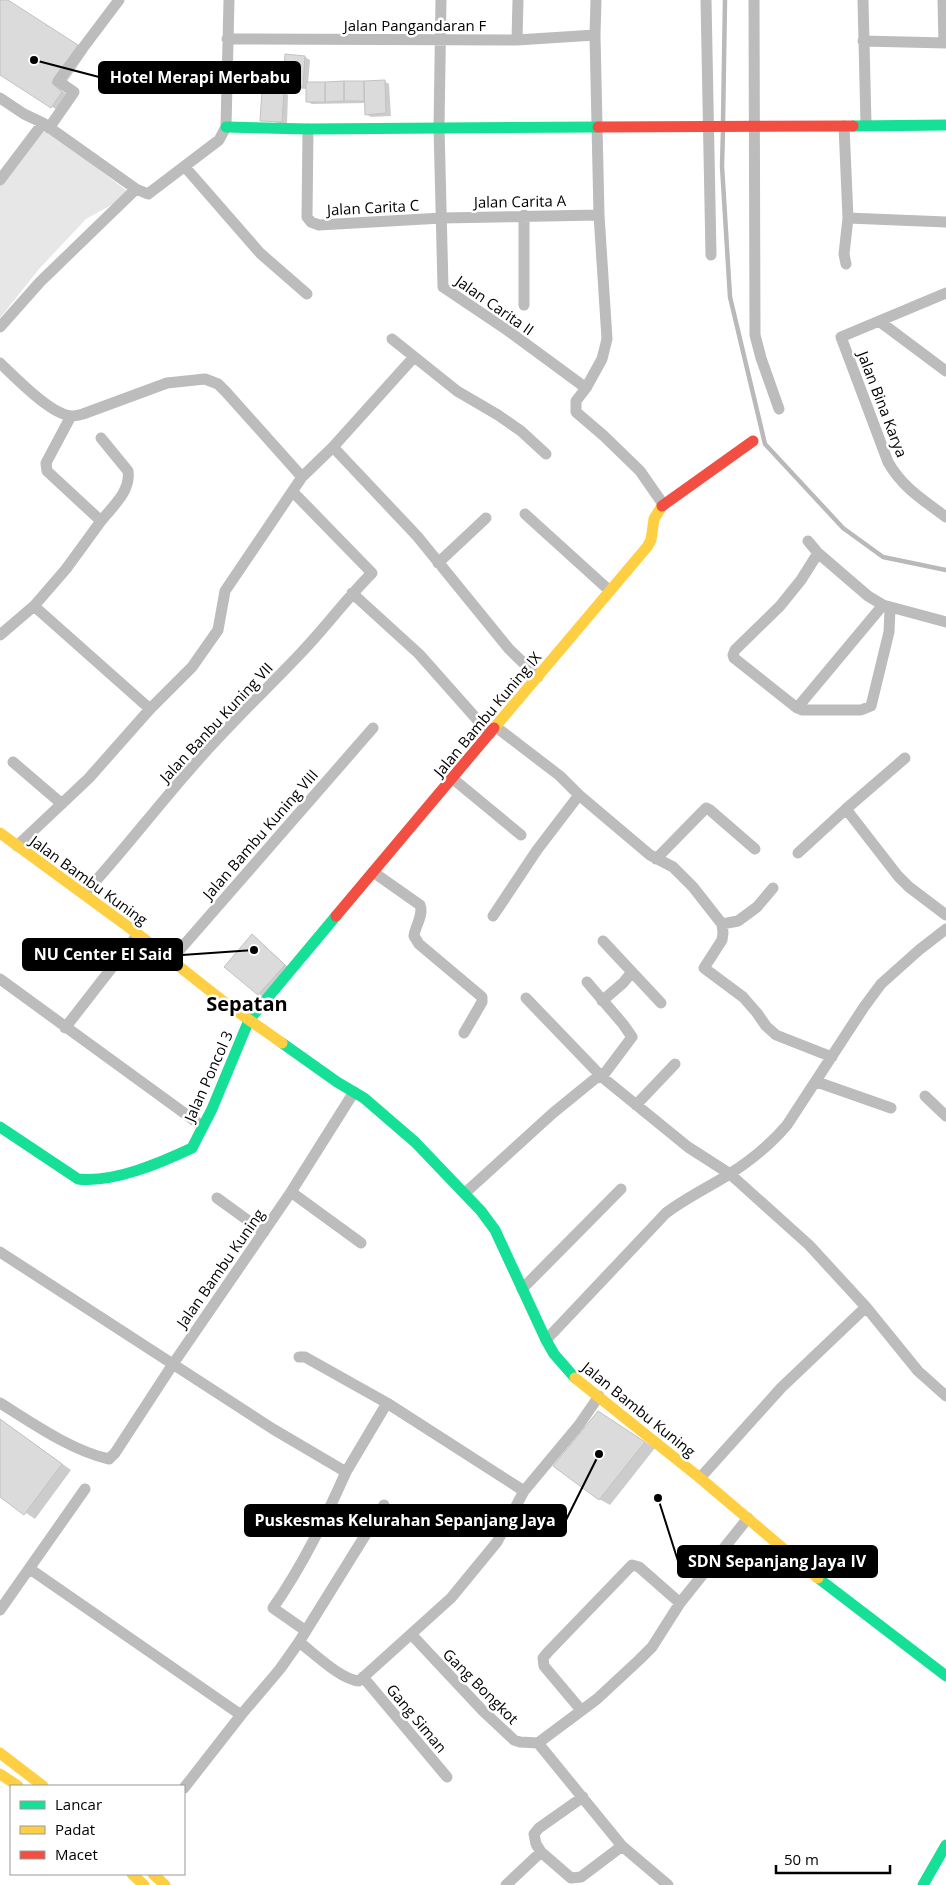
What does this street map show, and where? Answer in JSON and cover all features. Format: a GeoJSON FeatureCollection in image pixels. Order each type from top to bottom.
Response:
{"type":"FeatureCollection","features":[{"type":"Feature","properties":{"kind":"street"},"geometry":{"type":"LineString","coordinates":[[0,180],[74,92],[58,81],[119,0]]}},
{"type":"Feature","properties":{"kind":"street"},"geometry":{"type":"LineString","coordinates":[[0,98],[24,114],[46,125],[136,189],[148,194],[219,140],[226,127],[231,39],[229,0]]}},
{"type":"Feature","properties":{"kind":"street","name":"Jalan Carita II"},"geometry":{"type":"LineString","coordinates":[[441,0],[439,128],[443,287],[507,330],[586,388]]}},
{"type":"Feature","properties":{"kind":"street"},"geometry":{"type":"LineString","coordinates":[[517,40],[518,0]]}},
{"type":"Feature","properties":{"kind":"street"},"geometry":{"type":"LineString","coordinates":[[596,0],[599,215],[607,339],[602,359],[576,402],[576,412],[640,471],[663,504],[753,442]]}},
{"type":"Feature","properties":{"kind":"street"},"geometry":{"type":"LineString","coordinates":[[706,0],[713,126],[711,255]]}},
{"type":"Feature","properties":{"kind":"street"},"geometry":{"type":"LineString","coordinates":[[754,0],[755,335],[779,409]]}},
{"type":"Feature","properties":{"kind":"street"},"geometry":{"type":"LineString","coordinates":[[863,0],[866,124]]}},
{"type":"Feature","properties":{"kind":"street"},"geometry":{"type":"LineString","coordinates":[[863,41],[945,43],[943,0]]}},
{"type":"Feature","properties":{"kind":"street","name":"Jalan Pangandaran F"},"geometry":{"type":"LineString","coordinates":[[231,39],[441,41],[517,40],[595,35]]}},
{"type":"Feature","properties":{"kind":"street"},"geometry":{"type":"LineString","coordinates":[[226,127],[308,129],[597,126],[754,127],[866,124],[946,125]]}},
{"type":"Feature","properties":{"kind":"street"},"geometry":{"type":"LineString","coordinates":[[844,126],[848,218],[844,254],[846,264]]}},
{"type":"Feature","properties":{"kind":"street","name":"Jalan Carita C"},"geometry":{"type":"LineString","coordinates":[[308,129],[307,217],[311,222],[319,225],[442,218]]}},
{"type":"Feature","properties":{"kind":"street"},"geometry":{"type":"LineString","coordinates":[[185,167],[260,253],[307,294]]}},
{"type":"Feature","properties":{"kind":"street"},"geometry":{"type":"LineString","coordinates":[[0,327],[40,282],[136,189]]}},
{"type":"Feature","properties":{"kind":"street"},"geometry":{"type":"LineString","coordinates":[[524,215],[524,305]]}},
{"type":"Feature","properties":{"kind":"street","name":"Jalan Carita A"},"geometry":{"type":"LineString","coordinates":[[442,218],[599,215]]}},
{"type":"Feature","properties":{"kind":"street"},"geometry":{"type":"LineString","coordinates":[[848,218],[946,222]]}},
{"type":"Feature","properties":{"kind":"street"},"geometry":{"type":"LineString","coordinates":[[946,293],[880,321],[946,371]]}},
{"type":"Feature","properties":{"kind":"street","name":"Jalan Bina Karya"},"geometry":{"type":"LineString","coordinates":[[880,321],[842,337],[888,462],[896,476],[906,486],[946,516]]}},
{"type":"Feature","properties":{"kind":"street"},"geometry":{"type":"LineString","coordinates":[[392,339],[457,390],[521,431],[546,454]]}},
{"type":"Feature","properties":{"kind":"street"},"geometry":{"type":"LineString","coordinates":[[17,846],[89,778],[150,709],[192,668],[218,630],[225,591],[302,476],[333,447],[414,357]]}},
{"type":"Feature","properties":{"kind":"street"},"geometry":{"type":"LineString","coordinates":[[0,363],[31,392],[61,413],[71,416],[83,414],[166,383],[205,379],[218,384],[226,392],[302,476]]}},
{"type":"Feature","properties":{"kind":"street"},"geometry":{"type":"LineString","coordinates":[[71,416],[46,463],[47,471],[101,521]]}},
{"type":"Feature","properties":{"kind":"street"},"geometry":{"type":"LineString","coordinates":[[0,635],[34,606],[66,570],[122,494],[129,478],[128,472],[101,438]]}},
{"type":"Feature","properties":{"kind":"street"},"geometry":{"type":"LineString","coordinates":[[333,447],[417,536],[509,649],[538,677]]}},
{"type":"Feature","properties":{"kind":"street","name":"Jalan Banbu Kuning VII"},"geometry":{"type":"LineString","coordinates":[[84,894],[202,755],[238,716],[302,653],[352,592],[372,573],[293,492]]}},
{"type":"Feature","properties":{"kind":"street","name":"Jalan Bambu Kuning IX"},"geometry":{"type":"LineString","coordinates":[[249,1020],[647,547],[651,540],[654,519],[663,504]]}},
{"type":"Feature","properties":{"kind":"street"},"geometry":{"type":"LineString","coordinates":[[525,514],[610,591]]}},
{"type":"Feature","properties":{"kind":"street"},"geometry":{"type":"LineString","coordinates":[[438,562],[486,518]]}},
{"type":"Feature","properties":{"kind":"street"},"geometry":{"type":"LineString","coordinates":[[808,541],[818,553],[868,596],[886,607],[946,622]]}},
{"type":"Feature","properties":{"kind":"street"},"geometry":{"type":"LineString","coordinates":[[818,553],[801,580],[780,606],[735,650],[734,658],[797,708],[802,710],[862,710],[871,706],[889,632],[886,607]]}},
{"type":"Feature","properties":{"kind":"street"},"geometry":{"type":"LineString","coordinates":[[352,592],[419,654],[493,730],[560,776],[579,795],[656,859],[673,867],[693,886],[722,924],[722,940],[704,968],[743,997],[766,1026],[776,1035],[832,1057]]}},
{"type":"Feature","properties":{"kind":"street"},"geometry":{"type":"LineString","coordinates":[[34,606],[150,709]]}},
{"type":"Feature","properties":{"kind":"street"},"geometry":{"type":"LineString","coordinates":[[797,708],[886,607]]}},
{"type":"Feature","properties":{"kind":"street","name":"Jalan Bambu Kuning VIII"},"geometry":{"type":"LineString","coordinates":[[170,960],[373,728]]}},
{"type":"Feature","properties":{"kind":"street"},"geometry":{"type":"LineString","coordinates":[[798,853],[905,758]]}},
{"type":"Feature","properties":{"kind":"street"},"geometry":{"type":"LineString","coordinates":[[13,762],[62,804]]}},
{"type":"Feature","properties":{"kind":"street"},"geometry":{"type":"LineString","coordinates":[[452,778],[521,835]]}},
{"type":"Feature","properties":{"kind":"street"},"geometry":{"type":"LineString","coordinates":[[493,916],[537,850],[579,795]]}},
{"type":"Feature","properties":{"kind":"street"},"geometry":{"type":"LineString","coordinates":[[656,859],[706,808],[755,849]]}},
{"type":"Feature","properties":{"kind":"street"},"geometry":{"type":"LineString","coordinates":[[846,809],[898,876],[909,887],[946,915]]}},
{"type":"Feature","properties":{"kind":"street","name":"Jalan Bambu Kuning"},"geometry":{"type":"LineString","coordinates":[[2,839],[17,846],[84,894],[249,1020],[337,1082],[364,1098],[395,1123],[465,1193],[495,1230],[546,1340],[554,1354],[570,1374],[700,1478],[818,1578],[946,1676]]}},
{"type":"Feature","properties":{"kind":"street"},"geometry":{"type":"LineString","coordinates":[[373,872],[420,905],[422,909],[414,936],[419,944],[482,997],[482,1002],[464,1033]]}},
{"type":"Feature","properties":{"kind":"street"},"geometry":{"type":"LineString","coordinates":[[722,924],[738,921],[758,907],[773,888]]}},
{"type":"Feature","properties":{"kind":"street"},"geometry":{"type":"LineString","coordinates":[[546,1340],[666,1213],[681,1202],[730,1174],[773,1141],[788,1125],[864,1007],[881,984],[918,950],[946,929]]}},
{"type":"Feature","properties":{"kind":"street"},"geometry":{"type":"LineString","coordinates":[[65,1028],[138,934]]}},
{"type":"Feature","properties":{"kind":"street"},"geometry":{"type":"LineString","coordinates":[[603,941],[661,1003]]}},
{"type":"Feature","properties":{"kind":"street"},"geometry":{"type":"LineString","coordinates":[[602,1002],[632,972]]}},
{"type":"Feature","properties":{"kind":"street"},"geometry":{"type":"LineString","coordinates":[[0,979],[202,1126]]}},
{"type":"Feature","properties":{"kind":"street"},"geometry":{"type":"LineString","coordinates":[[465,1193],[553,1113],[596,1078],[602,1077],[632,1037],[586,982]]}},
{"type":"Feature","properties":{"kind":"street"},"geometry":{"type":"LineString","coordinates":[[526,998],[602,1077],[688,1147],[730,1174],[809,1245],[866,1307],[918,1370],[946,1396]]}},
{"type":"Feature","properties":{"kind":"street","name":"Jalan Poncol 3"},"geometry":{"type":"LineString","coordinates":[[0,1127],[85,1182],[116,1176],[187,1151],[195,1144],[202,1126],[212,1109],[249,1020]]}},
{"type":"Feature","properties":{"kind":"street"},"geometry":{"type":"LineString","coordinates":[[636,1105],[675,1064]]}},
{"type":"Feature","properties":{"kind":"street"},"geometry":{"type":"LineString","coordinates":[[817,1082],[891,1108]]}},
{"type":"Feature","properties":{"kind":"street","name":"Jalan Bambu Kuning"},"geometry":{"type":"LineString","coordinates":[[0,1403],[52,1435],[98,1457],[109,1459],[115,1453],[173,1364],[291,1192],[354,1092]]}},
{"type":"Feature","properties":{"kind":"street"},"geometry":{"type":"LineString","coordinates":[[925,1096],[946,1116]]}},
{"type":"Feature","properties":{"kind":"street"},"geometry":{"type":"LineString","coordinates":[[522,1289],[622,1190]]}},
{"type":"Feature","properties":{"kind":"street"},"geometry":{"type":"LineString","coordinates":[[291,1192],[361,1243]]}},
{"type":"Feature","properties":{"kind":"street"},"geometry":{"type":"LineString","coordinates":[[217,1198],[264,1232]]}},
{"type":"Feature","properties":{"kind":"street"},"geometry":{"type":"LineString","coordinates":[[0,1252],[273,1429],[346,1472]]}},
{"type":"Feature","properties":{"kind":"street"},"geometry":{"type":"LineString","coordinates":[[700,1478],[781,1388],[866,1307]]}},
{"type":"Feature","properties":{"kind":"street"},"geometry":{"type":"LineString","coordinates":[[299,1357],[305,1357],[387,1402],[524,1490]]}},
{"type":"Feature","properties":{"kind":"street"},"geometry":{"type":"LineString","coordinates":[[299,1642],[343,1676],[358,1681],[363,1677],[451,1598],[497,1542],[510,1513],[524,1490],[579,1425],[599,1396]]}},
{"type":"Feature","properties":{"kind":"street"},"geometry":{"type":"LineString","coordinates":[[306,1631],[273,1608],[293,1580],[314,1542],[346,1472],[387,1402]]}},
{"type":"Feature","properties":{"kind":"street"},"geometry":{"type":"LineString","coordinates":[[0,1610],[85,1489]]}},
{"type":"Feature","properties":{"kind":"street"},"geometry":{"type":"LineString","coordinates":[[185,1787],[299,1642],[384,1505]]}},
{"type":"Feature","properties":{"kind":"street"},"geometry":{"type":"LineString","coordinates":[[668,1885],[622,1846],[538,1743],[603,1694],[652,1647],[680,1602],[748,1518]]}},
{"type":"Feature","properties":{"kind":"street"},"geometry":{"type":"LineString","coordinates":[[581,1710],[544,1666],[543,1658],[548,1652],[632,1565],[639,1567],[680,1602]]}},
{"type":"Feature","properties":{"kind":"street"},"geometry":{"type":"LineString","coordinates":[[30,1569],[241,1715]]}},
{"type":"Feature","properties":{"kind":"street","name":"Gang Bongkot"},"geometry":{"type":"LineString","coordinates":[[411,1634],[451,1678],[508,1735],[520,1742],[538,1743]]}},
{"type":"Feature","properties":{"kind":"street","name":"Gang Siman"},"geometry":{"type":"LineString","coordinates":[[363,1677],[447,1778]]}},
{"type":"Feature","properties":{"kind":"street"},"geometry":{"type":"LineString","coordinates":[[0,1753],[42,1785]]}},
{"type":"Feature","properties":{"kind":"street"},"geometry":{"type":"LineString","coordinates":[[0,1774],[16,1785]]}},
{"type":"Feature","properties":{"kind":"street"},"geometry":{"type":"LineString","coordinates":[[583,1798],[539,1828],[534,1837],[541,1852],[571,1878],[576,1878],[581,1877],[622,1846]]}},
{"type":"Feature","properties":{"kind":"street"},"geometry":{"type":"LineString","coordinates":[[923,1885],[946,1845]]}},
{"type":"Feature","properties":{"kind":"street"},"geometry":{"type":"LineString","coordinates":[[506,1885],[541,1852]]}},
{"type":"Feature","properties":{"kind":"street"},"geometry":{"type":"LineString","coordinates":[[133,1875],[144,1885]]}},
{"type":"Feature","properties":{"kind":"street"},"geometry":{"type":"LineString","coordinates":[[154,1875],[165,1885]]}},
{"type":"Feature","properties":{"kind":"shaded area"},"geometry":{"type":"Polygon","coordinates":[[[43,127],[131,194],[86,219],[39,269],[0,318],[0,184],[43,127]]]}},
{"type":"Feature","properties":{"kind":"building"},"geometry":{"type":"Polygon","coordinates":[[[0,0],[8,0],[78,45],[52,83],[62,92],[51,108],[0,75],[0,0]]]}},
{"type":"Feature","properties":{"kind":"building"},"geometry":{"type":"Polygon","coordinates":[[[285,54],[305,56],[303,87],[283,85],[285,54]]]}},
{"type":"Feature","properties":{"kind":"building"},"geometry":{"type":"Polygon","coordinates":[[[385,80],[386,113],[365,115],[364,81],[385,80]]]}},
{"type":"Feature","properties":{"kind":"building"},"geometry":{"type":"Polygon","coordinates":[[[344,81],[364,81],[364,101],[344,101],[344,81]]]}},
{"type":"Feature","properties":{"kind":"building"},"geometry":{"type":"Polygon","coordinates":[[[344,81],[344,101],[325,102],[325,82],[344,81]]]}},
{"type":"Feature","properties":{"kind":"building"},"geometry":{"type":"Polygon","coordinates":[[[306,82],[325,82],[325,102],[306,102],[306,82]]]}},
{"type":"Feature","properties":{"kind":"building"},"geometry":{"type":"Polygon","coordinates":[[[262,90],[284,91],[282,122],[260,121],[262,90]]]}},
{"type":"Feature","properties":{"kind":"building"},"geometry":{"type":"Polygon","coordinates":[[[252,934],[285,965],[258,995],[224,967],[252,934]]]}},
{"type":"Feature","properties":{"kind":"building"},"geometry":{"type":"Polygon","coordinates":[[[598,1411],[645,1442],[599,1500],[553,1466],[598,1411]]]}},
{"type":"Feature","properties":{"kind":"building"},"geometry":{"type":"Polygon","coordinates":[[[0,1419],[62,1464],[24,1515],[0,1497],[0,1419]]]}},
{"type":"Feature","properties":{"kind":"waterway"},"geometry":{"type":"LineString","coordinates":[[723,123],[725,0]]}},
{"type":"Feature","properties":{"kind":"waterway"},"geometry":{"type":"LineString","coordinates":[[723,130],[722,166],[730,297],[765,444],[843,528],[883,557],[946,570]]}},
{"type":"Feature","properties":{"kind":"traffic: fast"},"geometry":{"type":"LineString","coordinates":[[853,126],[946,125]]}},
{"type":"Feature","properties":{"kind":"traffic: fast"},"geometry":{"type":"LineString","coordinates":[[226,127],[308,129],[598,127]]}},
{"type":"Feature","properties":{"kind":"traffic: fast"},"geometry":{"type":"LineString","coordinates":[[0,1127],[78,1179],[106,1178],[136,1171],[192,1148],[212,1109],[249,1020],[336,916]]}},
{"type":"Feature","properties":{"kind":"traffic: fast"},"geometry":{"type":"LineString","coordinates":[[282,1043],[337,1082],[364,1098],[415,1142],[481,1211],[495,1230],[546,1340],[554,1354],[575,1378]]}},
{"type":"Feature","properties":{"kind":"traffic: fast"},"geometry":{"type":"LineString","coordinates":[[818,1578],[946,1676]]}},
{"type":"Feature","properties":{"kind":"traffic: fast"},"geometry":{"type":"LineString","coordinates":[[923,1885],[946,1845]]}},
{"type":"Feature","properties":{"kind":"traffic: slow"},"geometry":{"type":"LineString","coordinates":[[494,728],[647,547],[651,540],[654,519],[662,506]]}},
{"type":"Feature","properties":{"kind":"traffic: slow"},"geometry":{"type":"LineString","coordinates":[[0,833],[138,934],[228,1005],[282,1043]]}},
{"type":"Feature","properties":{"kind":"traffic: slow"},"geometry":{"type":"LineString","coordinates":[[575,1378],[700,1478],[818,1578]]}},
{"type":"Feature","properties":{"kind":"traffic: slow"},"geometry":{"type":"LineString","coordinates":[[0,1753],[42,1785]]}},
{"type":"Feature","properties":{"kind":"traffic: slow"},"geometry":{"type":"LineString","coordinates":[[0,1774],[16,1785]]}},
{"type":"Feature","properties":{"kind":"traffic: slow"},"geometry":{"type":"LineString","coordinates":[[133,1875],[144,1885]]}},
{"type":"Feature","properties":{"kind":"traffic: slow"},"geometry":{"type":"LineString","coordinates":[[154,1875],[165,1885]]}},
{"type":"Feature","properties":{"kind":"traffic: jam"},"geometry":{"type":"LineString","coordinates":[[598,127],[853,126]]}},
{"type":"Feature","properties":{"kind":"traffic: jam"},"geometry":{"type":"LineString","coordinates":[[662,506],[753,441]]}},
{"type":"Feature","properties":{"kind":"traffic: jam"},"geometry":{"type":"LineString","coordinates":[[336,916],[494,728]]}},
{"type":"Feature","properties":{"kind":"place","name":"Hotel Merapi Merbabu"},"geometry":{"type":"Point","coordinates":[34,60]}},
{"type":"Feature","properties":{"kind":"place","name":"NU Center El Said"},"geometry":{"type":"Point","coordinates":[254,950]}},
{"type":"Feature","properties":{"kind":"place","name":"Puskesmas Kelurahan Sepanjang Jaya"},"geometry":{"type":"Point","coordinates":[599,1454]}},
{"type":"Feature","properties":{"kind":"place","name":"SDN Sepanjang Jaya IV"},"geometry":{"type":"Point","coordinates":[658,1498]}},
{"type":"Feature","properties":{"kind":"district","name":"Sepatan"},"geometry":{"type":"Point","coordinates":[247,1003]}}]}
